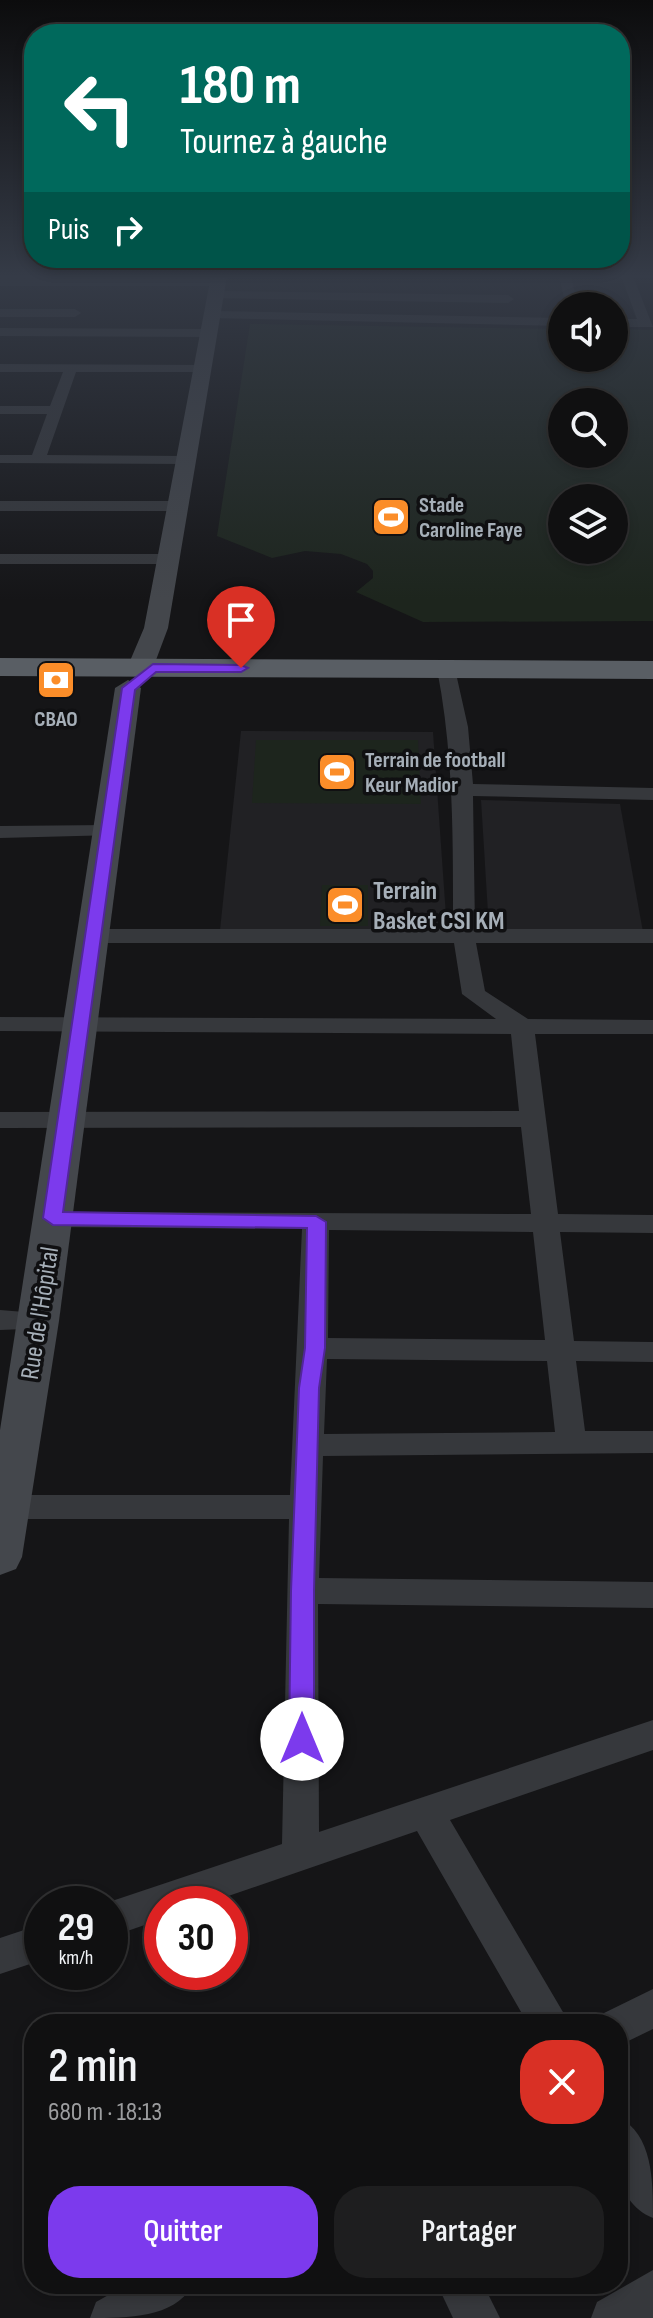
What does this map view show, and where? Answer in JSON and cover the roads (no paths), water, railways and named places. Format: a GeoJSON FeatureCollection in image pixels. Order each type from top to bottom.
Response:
{"type":"FeatureCollection","features":[{"type":"Feature","properties":{"kind":"highway"},"geometry":{"type":"LineString","coordinates":[[0,667],[134,673],[653,670]]}},
{"type":"Feature","properties":{"kind":"main road","name":"Rue de l'Hôpital"},"geometry":{"type":"LineString","coordinates":[[0,1557],[10,1507],[8,1451],[39,1321],[80,1024],[134,673],[156,628],[200,384]]}},
{"type":"Feature","properties":{"kind":"street"},"geometry":{"type":"LineString","coordinates":[[38,459],[65,384]]}},
{"type":"Feature","properties":{"kind":"street"},"geometry":{"type":"LineString","coordinates":[[0,410],[56,410]]}},
{"type":"Feature","properties":{"kind":"street"},"geometry":{"type":"LineString","coordinates":[[0,459],[186,460]]}},
{"type":"Feature","properties":{"kind":"street"},"geometry":{"type":"LineString","coordinates":[[0,506],[176,506]]}},
{"type":"Feature","properties":{"kind":"street"},"geometry":{"type":"LineString","coordinates":[[0,559],[169,559]]}},
{"type":"Feature","properties":{"kind":"street"},"geometry":{"type":"LineString","coordinates":[[446,669],[458,727],[463,790],[464,937],[474,994],[522,1026],[571,1441]]}},
{"type":"Feature","properties":{"kind":"street"},"geometry":{"type":"LineString","coordinates":[[463,790],[653,794]]}},
{"type":"Feature","properties":{"kind":"street"},"geometry":{"type":"LineString","coordinates":[[0,832],[109,831]]}},
{"type":"Feature","properties":{"kind":"street"},"geometry":{"type":"LineString","coordinates":[[94,936],[653,936]]}},
{"type":"Feature","properties":{"kind":"street"},"geometry":{"type":"LineString","coordinates":[[447,1026],[474,994]]}},
{"type":"Feature","properties":{"kind":"street"},"geometry":{"type":"LineString","coordinates":[[0,1024],[653,1027]]}},
{"type":"Feature","properties":{"kind":"street"},"geometry":{"type":"LineString","coordinates":[[0,1120],[533,1119]]}},
{"type":"Feature","properties":{"kind":"street"},"geometry":{"type":"LineString","coordinates":[[53,1218],[653,1224]]}},
{"type":"Feature","properties":{"kind":"street"},"geometry":{"type":"LineString","coordinates":[[300,1854],[302,1591],[309,1388],[315,1348],[316,1222]]}},
{"type":"Feature","properties":{"kind":"street"},"geometry":{"type":"LineString","coordinates":[[0,1320],[39,1321]]}},
{"type":"Feature","properties":{"kind":"street"},"geometry":{"type":"LineString","coordinates":[[315,1348],[653,1352]]}},
{"type":"Feature","properties":{"kind":"street"},"geometry":{"type":"LineString","coordinates":[[309,1445],[653,1442]]}},
{"type":"Feature","properties":{"kind":"street"},"geometry":{"type":"LineString","coordinates":[[10,1507],[306,1507]]}},
{"type":"Feature","properties":{"kind":"street"},"geometry":{"type":"LineString","coordinates":[[302,1591],[653,1595]]}},
{"type":"Feature","properties":{"kind":"street"},"geometry":{"type":"LineString","coordinates":[[128,1913],[653,1735]]}},
{"type":"Feature","properties":{"kind":"street"},"geometry":{"type":"LineString","coordinates":[[425,1812],[544,2014]]}},
{"type":"Feature","properties":{"kind":"street"},"geometry":{"type":"LineString","coordinates":[[0,1956],[24,1948]]}},
{"type":"Feature","properties":{"kind":"street"},"geometry":{"type":"LineString","coordinates":[[628,2022],[653,2008]]}},
{"type":"Feature","properties":{"kind":"street"},"geometry":{"type":"LineString","coordinates":[[628,2155],[653,2197]]}},
{"type":"Feature","properties":{"kind":"street"},"geometry":{"type":"LineString","coordinates":[[613,2318],[653,2292]]}},
{"type":"Feature","properties":{"kind":"street"},"geometry":{"type":"LineString","coordinates":[[112,2318],[154,2294]]}},
{"type":"Feature","properties":{"kind":"street"},"geometry":{"type":"LineString","coordinates":[[465,2294],[478,2318]]}},
{"type":"Feature","properties":{"kind":"place","name":"Stade Caroline Faye"},"geometry":{"type":"Point","coordinates":[391,517]}},
{"type":"Feature","properties":{"kind":"place","name":"CBAO"},"geometry":{"type":"Point","coordinates":[56,680]}},
{"type":"Feature","properties":{"kind":"place","name":"Terrain de football Keur Madior"},"geometry":{"type":"Point","coordinates":[337,772]}},
{"type":"Feature","properties":{"kind":"place","name":"Terrain Basket CSI KM"},"geometry":{"type":"Point","coordinates":[345,905]}}]}
